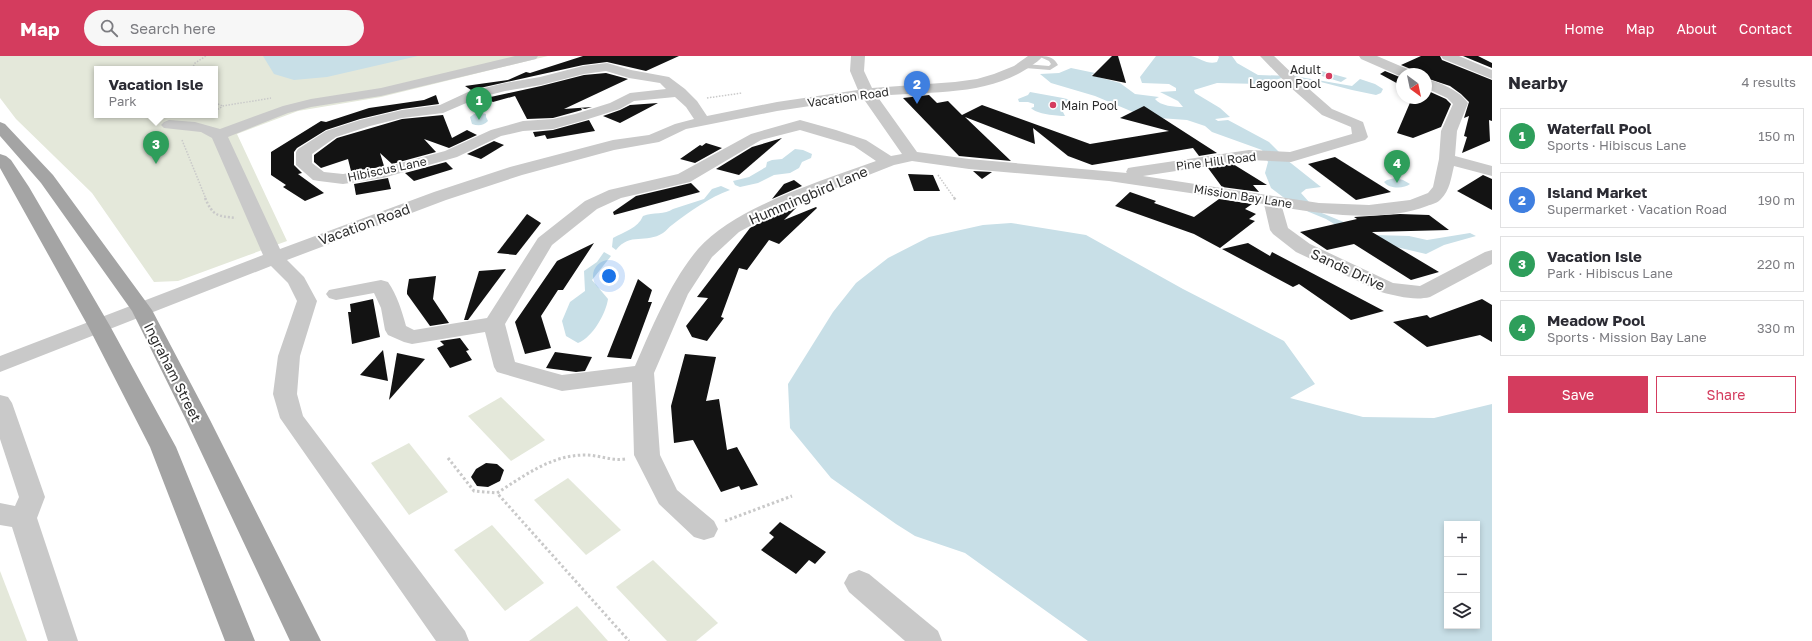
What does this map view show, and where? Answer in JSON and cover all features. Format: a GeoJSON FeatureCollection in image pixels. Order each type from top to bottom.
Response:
{"type":"FeatureCollection","features":[{"type":"Feature","properties":{"kind":"main road","name":"Ingraham Street"},"geometry":{"type":"LineString","coordinates":[[0,128],[48,179],[142,310],[198,420],[306,641]]}},
{"type":"Feature","properties":{"kind":"main road"},"geometry":{"type":"LineString","coordinates":[[0,159],[5,163],[110,322],[163,447],[240,641]]}},
{"type":"Feature","properties":{"kind":"street"},"geometry":{"type":"LineString","coordinates":[[219,135],[290,108],[311,103],[381,92],[531,56]]}},
{"type":"Feature","properties":{"kind":"street"},"geometry":{"type":"LineString","coordinates":[[858,56],[857,71],[867,93],[919,157]]}},
{"type":"Feature","properties":{"kind":"street","name":"Vacation Road"},"geometry":{"type":"LineString","coordinates":[[0,364],[274,258],[440,196],[516,171],[613,145],[653,139],[680,127],[751,111],[867,93],[959,85],[997,78],[1025,66],[1036,56]]}},
{"type":"Feature","properties":{"kind":"street","name":"Pine Hill Road"},"geometry":{"type":"LineString","coordinates":[[1109,176],[1248,155],[1291,158],[1360,137],[1358,125],[1327,112],[1282,72],[1267,56]]}},
{"type":"Feature","properties":{"kind":"street"},"geometry":{"type":"LineString","coordinates":[[1366,56],[1396,69]]}},
{"type":"Feature","properties":{"kind":"street"},"geometry":{"type":"LineString","coordinates":[[1448,56],[1492,75]]}},
{"type":"Feature","properties":{"kind":"street","name":"Hibiscus Lane"},"geometry":{"type":"LineString","coordinates":[[684,96],[630,97],[615,106],[574,119],[553,124],[523,126],[496,133],[451,154],[383,173],[344,180],[319,176],[304,165],[304,152],[331,134],[365,122],[402,114],[444,109],[473,95],[583,70],[607,67],[629,74],[664,80],[684,96],[703,121]]}},
{"type":"Feature","properties":{"kind":"street","name":"Mission Bay Lane"},"geometry":{"type":"LineString","coordinates":[[919,157],[1033,170],[1109,176],[1217,191],[1319,208],[1369,210],[1413,205],[1434,197],[1441,188],[1447,159],[1449,131],[1461,103],[1452,95],[1432,86]]}},
{"type":"Feature","properties":{"kind":"street"},"geometry":{"type":"LineString","coordinates":[[170,125],[193,126],[215,132],[219,135],[274,258],[296,281],[307,301],[289,356],[285,394],[292,418],[454,641]]}},
{"type":"Feature","properties":{"kind":"street","name":"Hummingbird Lane"},"geometry":{"type":"LineString","coordinates":[[494,324],[545,242],[592,205],[615,194],[684,178],[756,137],[800,125],[831,133],[860,143],[888,162]]}},
{"type":"Feature","properties":{"kind":"street","name":"Hummingbird Lane"},"geometry":{"type":"LineString","coordinates":[[704,529],[668,497],[647,455],[643,372],[678,294],[705,253],[733,228],[774,206],[888,162],[919,157]]}},
{"type":"Feature","properties":{"kind":"street"},"geometry":{"type":"LineString","coordinates":[[1447,159],[1492,171]]}},
{"type":"Feature","properties":{"kind":"street","name":"Sands Drive"},"geometry":{"type":"LineString","coordinates":[[1272,201],[1279,230],[1303,248],[1388,288],[1423,293],[1492,256]]}},
{"type":"Feature","properties":{"kind":"street"},"geometry":{"type":"LineString","coordinates":[[336,294],[381,286],[391,308],[396,330],[412,337],[494,324],[505,367],[562,383],[643,372]]}},
{"type":"Feature","properties":{"kind":"street"},"geometry":{"type":"LineString","coordinates":[[0,402],[32,497],[11,516],[63,641]]}},
{"type":"Feature","properties":{"kind":"street"},"geometry":{"type":"LineString","coordinates":[[859,583],[927,641]]}},
{"type":"Feature","properties":{"kind":"lane"},"geometry":{"type":"LineString","coordinates":[[1025,66],[1050,68],[1055,65],[1052,60],[1041,56]]}},
{"type":"Feature","properties":{"kind":"path"},"geometry":{"type":"LineString","coordinates":[[194,66],[206,56]]}},
{"type":"Feature","properties":{"kind":"path"},"geometry":{"type":"LineString","coordinates":[[684,96],[742,93]]}},
{"type":"Feature","properties":{"kind":"path"},"geometry":{"type":"LineString","coordinates":[[218,104],[223,106]]}},
{"type":"Feature","properties":{"kind":"path"},"geometry":{"type":"LineString","coordinates":[[193,126],[180,135],[210,209],[217,216],[240,218]]}},
{"type":"Feature","properties":{"kind":"path"},"geometry":{"type":"LineString","coordinates":[[919,157],[956,200]]}},
{"type":"Feature","properties":{"kind":"path"},"geometry":{"type":"LineString","coordinates":[[448,458],[474,491],[497,493],[552,460],[564,457],[586,455],[616,461],[647,455]]}},
{"type":"Feature","properties":{"kind":"path"},"geometry":{"type":"LineString","coordinates":[[497,493],[629,641]]}},
{"type":"Feature","properties":{"kind":"path"},"geometry":{"type":"LineString","coordinates":[[704,529],[792,496]]}},
{"type":"Feature","properties":{"kind":"shaded area"},"geometry":{"type":"Polygon","coordinates":[[[0,56],[548,56],[381,97],[298,111],[237,134],[287,241],[178,281],[154,282],[92,193],[16,119],[0,98],[0,56]]]}},
{"type":"Feature","properties":{"kind":"shaded area"},"geometry":{"type":"Polygon","coordinates":[[[501,397],[545,440],[511,461],[468,416],[501,397]]]}},
{"type":"Feature","properties":{"kind":"shaded area"},"geometry":{"type":"Polygon","coordinates":[[[409,443],[448,492],[409,515],[371,463],[409,443]]]}},
{"type":"Feature","properties":{"kind":"shaded area"},"geometry":{"type":"Polygon","coordinates":[[[568,478],[621,530],[586,555],[534,500],[568,478]]]}},
{"type":"Feature","properties":{"kind":"shaded area"},"geometry":{"type":"Polygon","coordinates":[[[492,525],[544,583],[505,611],[454,550],[492,525]]]}},
{"type":"Feature","properties":{"kind":"shaded area"},"geometry":{"type":"Polygon","coordinates":[[[653,560],[718,623],[696,641],[667,641],[616,587],[653,560]]]}},
{"type":"Feature","properties":{"kind":"shaded area"},"geometry":{"type":"Polygon","coordinates":[[[0,571],[27,641],[0,641],[0,571]]]}},
{"type":"Feature","properties":{"kind":"shaded area"},"geometry":{"type":"Polygon","coordinates":[[[577,606],[608,641],[529,641],[577,606]]]}},
{"type":"Feature","properties":{"kind":"water"},"geometry":{"type":"Polygon","coordinates":[[[263,56],[418,56],[327,77],[294,80],[274,74],[263,56]]]}},
{"type":"Feature","properties":{"kind":"water"},"geometry":{"type":"Polygon","coordinates":[[[1156,56],[1191,56],[1213,63],[1217,62],[1218,56],[1232,56],[1237,63],[1258,75],[1294,76],[1352,86],[1360,79],[1375,84],[1383,89],[1381,93],[1376,95],[1317,81],[1282,78],[1260,84],[1217,83],[1194,90],[1195,93],[1220,108],[1230,117],[1215,119],[1218,121],[1228,120],[1269,142],[1287,160],[1321,187],[1306,189],[1301,193],[1317,211],[1375,235],[1409,236],[1427,240],[1470,233],[1476,236],[1444,245],[1426,254],[1392,246],[1367,244],[1326,219],[1309,212],[1283,197],[1271,188],[1265,173],[1268,162],[1262,150],[1212,132],[1205,126],[1187,120],[1145,117],[1095,96],[1051,83],[1040,74],[1059,73],[1071,68],[1095,73],[1091,75],[1120,83],[1135,94],[1159,97],[1155,99],[1164,105],[1183,107],[1178,101],[1160,92],[1176,91],[1176,88],[1169,84],[1142,83],[1140,77],[1156,56]]]}},
{"type":"Feature","properties":{"kind":"water","name":"Adult Lagoon Pool"},"geometry":{"type":"Polygon","coordinates":[[[1318,70],[1347,78],[1341,82],[1312,73],[1318,70]]]}},
{"type":"Feature","properties":{"kind":"water","name":"Main Pool"},"geometry":{"type":"Polygon","coordinates":[[[1030,92],[1071,100],[1071,106],[1062,110],[1065,116],[1037,112],[1031,108],[1034,107],[1034,104],[1019,102],[1018,99],[1028,95],[1030,92]]]}},
{"type":"Feature","properties":{"kind":"water"},"geometry":{"type":"Polygon","coordinates":[[[474,114],[486,114],[488,121],[480,125],[472,124],[470,117],[474,114]]]}},
{"type":"Feature","properties":{"kind":"water"},"geometry":{"type":"Polygon","coordinates":[[[795,149],[803,150],[812,154],[811,158],[802,162],[799,168],[790,173],[774,175],[758,183],[740,187],[735,185],[733,181],[749,177],[766,167],[767,162],[782,159],[795,149]]]}},
{"type":"Feature","properties":{"kind":"water"},"geometry":{"type":"Polygon","coordinates":[[[1395,178],[1410,184],[1397,188],[1389,186],[1384,182],[1395,178]]]}},
{"type":"Feature","properties":{"kind":"water"},"geometry":{"type":"Polygon","coordinates":[[[721,186],[730,190],[700,205],[663,233],[650,238],[627,241],[616,250],[612,247],[613,238],[634,227],[643,216],[670,211],[704,199],[712,189],[721,186]]]}},
{"type":"Feature","properties":{"kind":"water"},"geometry":{"type":"Polygon","coordinates":[[[1011,223],[1086,235],[1183,289],[1284,341],[1315,384],[1290,398],[1363,417],[1434,418],[1492,404],[1492,641],[1088,641],[965,553],[915,536],[831,478],[790,428],[788,384],[833,312],[856,283],[888,258],[929,237],[983,225],[1011,223]]]}},
{"type":"Feature","properties":{"kind":"water"},"geometry":{"type":"Polygon","coordinates":[[[604,252],[611,256],[592,280],[608,299],[607,305],[594,330],[589,336],[578,343],[566,336],[562,321],[570,302],[585,291],[584,271],[597,262],[604,252]]]}},
{"type":"Feature","properties":{"kind":"building"},"geometry":{"type":"Polygon","coordinates":[[[583,56],[679,56],[646,71],[607,62],[583,65],[471,90],[465,86],[508,80],[526,72],[530,73],[583,56]]]}},
{"type":"Feature","properties":{"kind":"building"},"geometry":{"type":"Polygon","coordinates":[[[1112,56],[1118,56],[1126,83],[1092,76],[1112,56]]]}},
{"type":"Feature","properties":{"kind":"building"},"geometry":{"type":"Polygon","coordinates":[[[1421,56],[1440,56],[1442,60],[1492,80],[1492,121],[1489,120],[1490,141],[1462,153],[1467,137],[1464,136],[1469,116],[1464,118],[1469,102],[1450,86],[1432,80],[1432,68],[1408,68],[1401,65],[1421,56]]]}},
{"type":"Feature","properties":{"kind":"building"},"geometry":{"type":"Polygon","coordinates":[[[1463,56],[1478,56],[1492,63],[1492,68],[1463,56]]]}},
{"type":"Feature","properties":{"kind":"building"},"geometry":{"type":"Polygon","coordinates":[[[1385,71],[1396,76],[1396,83],[1380,74],[1385,71]]]}},
{"type":"Feature","properties":{"kind":"building"},"geometry":{"type":"Polygon","coordinates":[[[606,73],[628,79],[564,109],[592,107],[585,109],[581,108],[582,110],[553,118],[527,119],[515,96],[493,102],[486,98],[584,75],[606,73]]]}},
{"type":"Feature","properties":{"kind":"building"},"geometry":{"type":"Polygon","coordinates":[[[1432,93],[1446,99],[1451,104],[1441,127],[1413,138],[1397,133],[1409,104],[1432,104],[1432,93]]]}},
{"type":"Feature","properties":{"kind":"building"},"geometry":{"type":"Polygon","coordinates":[[[436,95],[439,104],[402,109],[360,119],[326,130],[297,148],[294,152],[294,165],[302,173],[298,174],[324,193],[305,201],[283,187],[286,185],[271,175],[271,152],[321,121],[326,122],[369,108],[424,100],[436,95]]]}},
{"type":"Feature","properties":{"kind":"building"},"geometry":{"type":"Polygon","coordinates":[[[929,95],[937,103],[948,101],[962,115],[982,105],[1090,144],[1169,131],[1120,118],[1144,106],[1217,153],[1199,156],[1193,148],[1092,165],[1068,156],[1033,128],[1035,144],[965,117],[1011,161],[959,156],[903,98],[929,95]]]}},
{"type":"Feature","properties":{"kind":"building"},"geometry":{"type":"Polygon","coordinates":[[[658,103],[620,123],[603,116],[630,105],[658,103]]]}},
{"type":"Feature","properties":{"kind":"building"},"geometry":{"type":"Polygon","coordinates":[[[443,115],[452,138],[467,130],[477,135],[449,148],[424,139],[436,152],[392,164],[380,153],[384,166],[382,167],[351,171],[348,159],[321,168],[314,162],[314,155],[337,138],[402,119],[443,115]]]}},
{"type":"Feature","properties":{"kind":"building"},"geometry":{"type":"Polygon","coordinates":[[[589,120],[595,131],[547,139],[545,135],[535,137],[533,132],[553,130],[589,120]]]}},
{"type":"Feature","properties":{"kind":"building"},"geometry":{"type":"Polygon","coordinates":[[[782,138],[739,175],[716,169],[752,147],[782,138]]]}},
{"type":"Feature","properties":{"kind":"building"},"geometry":{"type":"Polygon","coordinates":[[[494,141],[504,145],[481,159],[467,154],[494,141]]]}},
{"type":"Feature","properties":{"kind":"building"},"geometry":{"type":"Polygon","coordinates":[[[706,143],[722,148],[695,163],[680,159],[700,145],[702,146],[706,143]]]}},
{"type":"Feature","properties":{"kind":"building"},"geometry":{"type":"Polygon","coordinates":[[[1335,157],[1391,192],[1356,200],[1308,164],[1335,157]]]}},
{"type":"Feature","properties":{"kind":"building"},"geometry":{"type":"Polygon","coordinates":[[[446,162],[453,169],[414,181],[405,173],[446,162]]]}},
{"type":"Feature","properties":{"kind":"building"},"geometry":{"type":"Polygon","coordinates":[[[1233,164],[1267,185],[1253,185],[1259,192],[1222,187],[1208,168],[1233,164]]]}},
{"type":"Feature","properties":{"kind":"building"},"geometry":{"type":"Polygon","coordinates":[[[973,171],[992,172],[982,179],[973,171]]]}},
{"type":"Feature","properties":{"kind":"building"},"geometry":{"type":"Polygon","coordinates":[[[908,174],[933,175],[940,191],[914,191],[908,174]]]}},
{"type":"Feature","properties":{"kind":"building"},"geometry":{"type":"Polygon","coordinates":[[[1483,175],[1492,179],[1492,210],[1457,191],[1483,175]]]}},
{"type":"Feature","properties":{"kind":"building"},"geometry":{"type":"Polygon","coordinates":[[[388,178],[391,189],[356,195],[354,184],[388,178]]]}},
{"type":"Feature","properties":{"kind":"building"},"geometry":{"type":"Polygon","coordinates":[[[794,180],[802,186],[772,199],[784,184],[794,180]]]}},
{"type":"Feature","properties":{"kind":"building"},"geometry":{"type":"Polygon","coordinates":[[[691,183],[700,192],[614,215],[613,212],[636,196],[691,183]]]}},
{"type":"Feature","properties":{"kind":"building"},"geometry":{"type":"Polygon","coordinates":[[[1130,192],[1156,201],[1154,203],[1194,217],[1219,199],[1252,204],[1245,209],[1256,214],[1249,219],[1255,221],[1220,248],[1194,234],[1115,206],[1130,192]]]}},
{"type":"Feature","properties":{"kind":"building"},"geometry":{"type":"Polygon","coordinates":[[[800,204],[784,220],[816,207],[817,208],[779,244],[769,240],[747,270],[739,268],[721,317],[724,318],[707,341],[692,337],[686,326],[708,298],[697,297],[750,228],[781,211],[800,204]]]}},
{"type":"Feature","properties":{"kind":"building"},"geometry":{"type":"Polygon","coordinates":[[[527,214],[541,223],[516,255],[497,253],[527,214]]]}},
{"type":"Feature","properties":{"kind":"building"},"geometry":{"type":"Polygon","coordinates":[[[1400,214],[1429,215],[1449,230],[1372,232],[1439,272],[1411,280],[1354,244],[1327,250],[1300,232],[1357,219],[1354,217],[1400,214]]]}},
{"type":"Feature","properties":{"kind":"building"},"geometry":{"type":"Polygon","coordinates":[[[594,243],[563,290],[558,290],[541,316],[551,348],[525,354],[515,322],[557,261],[594,243]]]}},
{"type":"Feature","properties":{"kind":"building"},"geometry":{"type":"Polygon","coordinates":[[[1248,243],[1270,256],[1272,252],[1384,311],[1351,320],[1299,284],[1293,287],[1222,249],[1248,243]]]}},
{"type":"Feature","properties":{"kind":"building"},"geometry":{"type":"Polygon","coordinates":[[[506,269],[468,320],[464,320],[479,271],[506,269]]]}},
{"type":"Feature","properties":{"kind":"building"},"geometry":{"type":"Polygon","coordinates":[[[436,276],[433,299],[449,323],[430,326],[407,294],[407,291],[409,279],[436,276]]]}},
{"type":"Feature","properties":{"kind":"building"},"geometry":{"type":"Polygon","coordinates":[[[638,279],[652,290],[648,302],[652,302],[631,359],[607,357],[638,279]]]}},
{"type":"Feature","properties":{"kind":"building"},"geometry":{"type":"Polygon","coordinates":[[[373,299],[380,337],[352,344],[348,312],[351,312],[350,304],[373,299]]]}},
{"type":"Feature","properties":{"kind":"building"},"geometry":{"type":"Polygon","coordinates":[[[1482,299],[1492,305],[1492,342],[1480,335],[1427,347],[1393,322],[1427,315],[1430,318],[1482,299]]]}},
{"type":"Feature","properties":{"kind":"building"},"geometry":{"type":"Polygon","coordinates":[[[460,338],[469,350],[466,351],[472,360],[450,368],[437,348],[444,345],[440,341],[460,338]]]}},
{"type":"Feature","properties":{"kind":"building"},"geometry":{"type":"Polygon","coordinates":[[[383,350],[388,381],[360,375],[383,350]]]}},
{"type":"Feature","properties":{"kind":"building"},"geometry":{"type":"Polygon","coordinates":[[[555,352],[592,357],[585,371],[576,372],[546,368],[555,352]]]}},
{"type":"Feature","properties":{"kind":"building"},"geometry":{"type":"Polygon","coordinates":[[[397,353],[425,359],[389,400],[397,353]]]}},
{"type":"Feature","properties":{"kind":"building"},"geometry":{"type":"Polygon","coordinates":[[[685,354],[716,357],[706,401],[719,399],[727,450],[737,447],[758,485],[741,490],[739,486],[721,492],[693,440],[674,443],[671,406],[685,354]]]}},
{"type":"Feature","properties":{"kind":"building"},"geometry":{"type":"Polygon","coordinates":[[[486,463],[497,464],[504,470],[500,481],[488,487],[477,486],[471,477],[476,469],[486,463]]]}},
{"type":"Feature","properties":{"kind":"building"},"geometry":{"type":"Polygon","coordinates":[[[780,522],[826,552],[815,564],[809,560],[796,574],[761,550],[774,537],[769,533],[780,522]]]}},
{"type":"Feature","properties":{"kind":"place","name":"Adult Lagoon Pool"},"geometry":{"type":"Point","coordinates":[1329,76]}},
{"type":"Feature","properties":{"kind":"place","name":"Island Market"},"geometry":{"type":"Point","coordinates":[917,104]}},
{"type":"Feature","properties":{"kind":"place","name":"Main Pool"},"geometry":{"type":"Point","coordinates":[1053,105]}},
{"type":"Feature","properties":{"kind":"place","name":"Waterfall Pool"},"geometry":{"type":"Point","coordinates":[479,120]}},
{"type":"Feature","properties":{"kind":"place","name":"Vacation Isle"},"geometry":{"type":"Point","coordinates":[156,164]}},
{"type":"Feature","properties":{"kind":"place","name":"Meadow Pool"},"geometry":{"type":"Point","coordinates":[1397,183]}}]}
